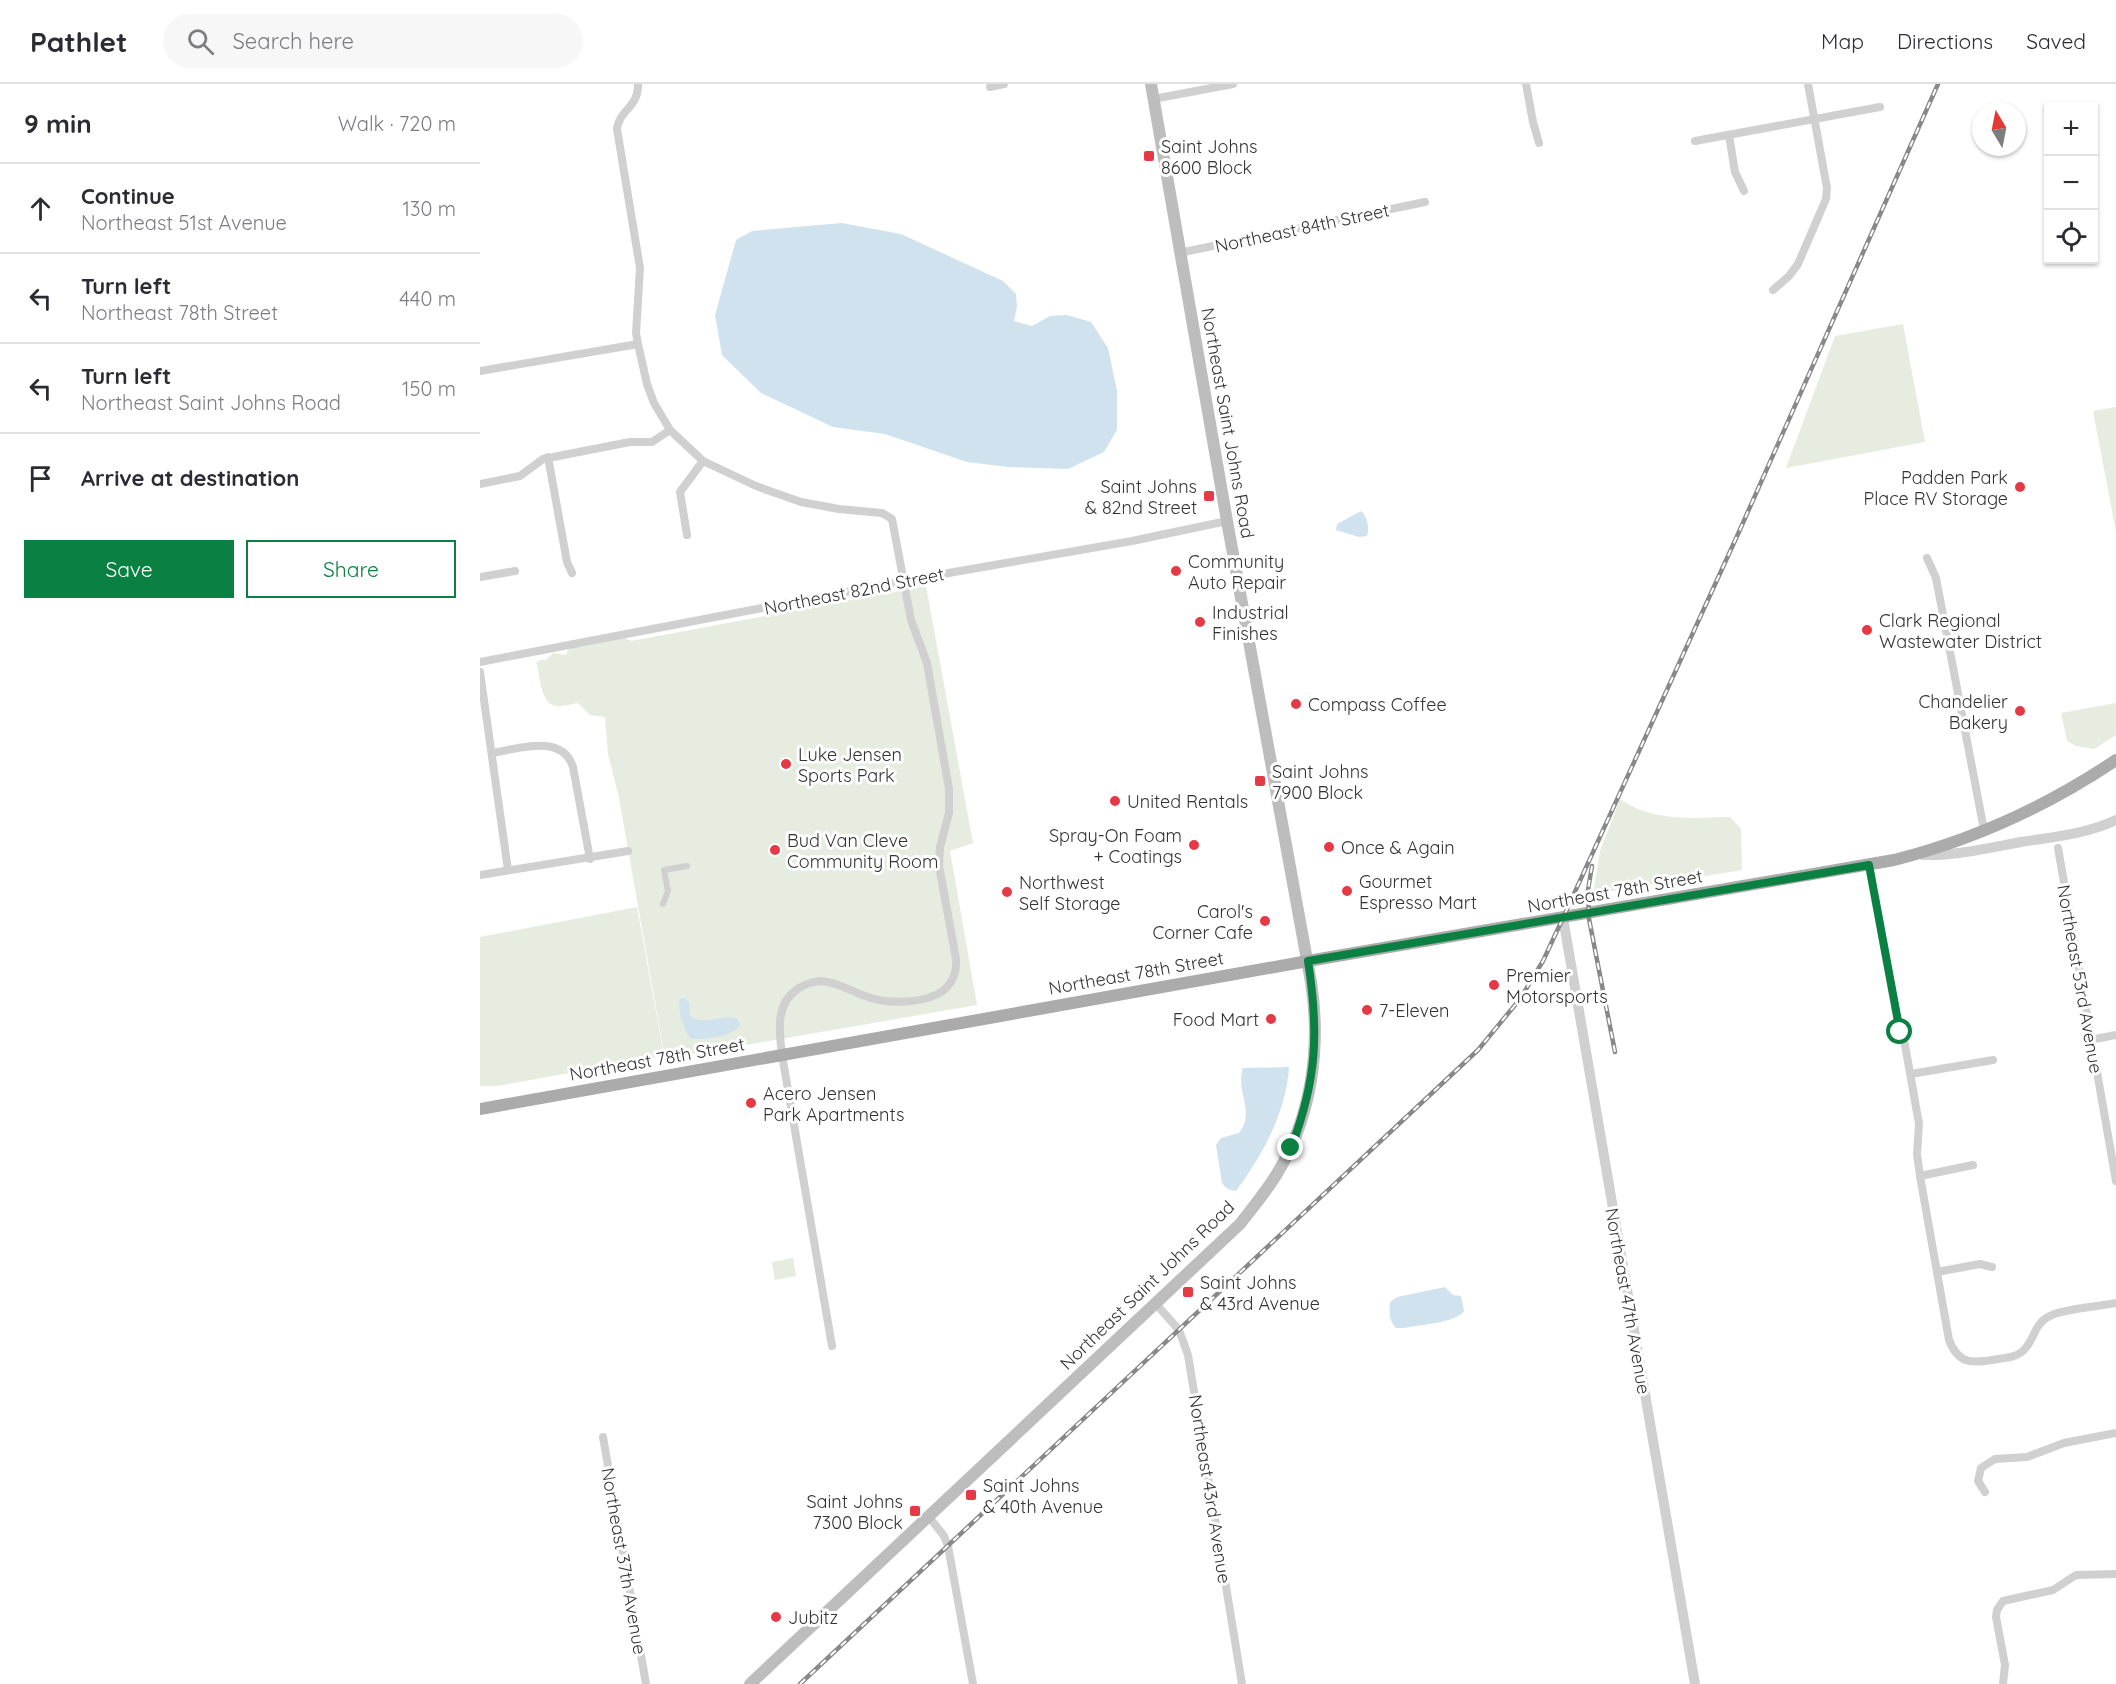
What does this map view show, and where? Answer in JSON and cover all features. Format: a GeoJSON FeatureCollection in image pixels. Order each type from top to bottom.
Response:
{"type":"FeatureCollection","features":[{"type":"Feature","properties":{"kind":"main road","name":"Northeast Saint Johns Road"},"geometry":{"type":"LineString","coordinates":[[750,1684],[1240,1224],[1278,1173],[1291,1148],[1305,1110],[1313,1068],[1315,1007],[1179,253],[1151,84]]}},
{"type":"Feature","properties":{"kind":"main road","name":"Northeast 78th Street"},"geometry":{"type":"LineString","coordinates":[[480,1108],[1308,961],[1869,865],[1917,854],[1984,830],[2054,798],[2116,760]]}},
{"type":"Feature","properties":{"kind":"street"},"geometry":{"type":"LineString","coordinates":[[638,84],[637,97],[620,117],[616,129],[640,268],[636,333],[647,384],[654,403],[670,430],[703,461],[756,486],[801,502],[839,509],[882,513],[890,517],[893,522],[911,620],[927,663],[949,789],[949,813],[939,847],[939,866],[956,959],[956,970],[950,983],[934,995],[896,1001],[873,998],[828,982],[816,982],[805,985],[791,995],[782,1009],[779,1026],[782,1055],[832,1346]]}},
{"type":"Feature","properties":{"kind":"street"},"geometry":{"type":"LineString","coordinates":[[990,87],[1004,84]]}},
{"type":"Feature","properties":{"kind":"street"},"geometry":{"type":"LineString","coordinates":[[1153,99],[1233,84]]}},
{"type":"Feature","properties":{"kind":"street"},"geometry":{"type":"LineString","coordinates":[[1526,84],[1539,143]]}},
{"type":"Feature","properties":{"kind":"street"},"geometry":{"type":"LineString","coordinates":[[1773,290],[1789,276],[1798,264],[1826,199],[1827,188],[1808,84]]}},
{"type":"Feature","properties":{"kind":"street"},"geometry":{"type":"LineString","coordinates":[[1695,141],[1880,107]]}},
{"type":"Feature","properties":{"kind":"street"},"geometry":{"type":"LineString","coordinates":[[1729,135],[1735,172],[1744,190]]}},
{"type":"Feature","properties":{"kind":"street","name":"Northeast 84th Street"},"geometry":{"type":"LineString","coordinates":[[1179,253],[1425,202]]}},
{"type":"Feature","properties":{"kind":"street"},"geometry":{"type":"LineString","coordinates":[[480,371],[638,344]]}},
{"type":"Feature","properties":{"kind":"street"},"geometry":{"type":"LineString","coordinates":[[480,484],[520,476],[540,460],[548,457],[636,441],[652,442],[670,430]]}},
{"type":"Feature","properties":{"kind":"street"},"geometry":{"type":"LineString","coordinates":[[548,457],[567,562],[572,573]]}},
{"type":"Feature","properties":{"kind":"street"},"geometry":{"type":"LineString","coordinates":[[687,535],[680,492],[703,461]]}},
{"type":"Feature","properties":{"kind":"street","name":"Northeast 82nd Street"},"geometry":{"type":"LineString","coordinates":[[480,662],[903,581],[1132,541],[1227,521]]}},
{"type":"Feature","properties":{"kind":"street"},"geometry":{"type":"LineString","coordinates":[[1927,558],[1936,578],[1984,830]]}},
{"type":"Feature","properties":{"kind":"street"},"geometry":{"type":"LineString","coordinates":[[480,577],[515,571]]}},
{"type":"Feature","properties":{"kind":"street"},"geometry":{"type":"LineString","coordinates":[[480,672],[508,870]]}},
{"type":"Feature","properties":{"kind":"street"},"geometry":{"type":"LineString","coordinates":[[492,753],[547,745],[564,752],[573,767],[590,858]]}},
{"type":"Feature","properties":{"kind":"street"},"geometry":{"type":"LineString","coordinates":[[1917,854],[1930,855],[2045,838],[2102,826],[2116,819]]}},
{"type":"Feature","properties":{"kind":"street","name":"Northeast 53rd Avenue"},"geometry":{"type":"LineString","coordinates":[[2058,848],[2116,1181]]}},
{"type":"Feature","properties":{"kind":"street"},"geometry":{"type":"LineString","coordinates":[[480,875],[628,851]]}},
{"type":"Feature","properties":{"kind":"street"},"geometry":{"type":"LineString","coordinates":[[1869,865],[1899,1028],[1911,1074],[1919,1124],[1917,1154],[1920,1176],[1948,1340],[1952,1350],[1959,1357],[1977,1363],[2012,1357],[2022,1352],[2029,1344],[2034,1330],[2041,1321],[2052,1315],[2116,1303]]}},
{"type":"Feature","properties":{"kind":"street"},"geometry":{"type":"LineString","coordinates":[[663,904],[668,891],[664,870],[687,866]]}},
{"type":"Feature","properties":{"kind":"street","name":"Northeast 47th Avenue"},"geometry":{"type":"LineString","coordinates":[[1563,918],[1695,1684]]}},
{"type":"Feature","properties":{"kind":"street"},"geometry":{"type":"LineString","coordinates":[[2090,1040],[2116,1035]]}},
{"type":"Feature","properties":{"kind":"street"},"geometry":{"type":"LineString","coordinates":[[1911,1074],[1993,1060]]}},
{"type":"Feature","properties":{"kind":"street"},"geometry":{"type":"LineString","coordinates":[[1920,1176],[1973,1165]]}},
{"type":"Feature","properties":{"kind":"street"},"geometry":{"type":"LineString","coordinates":[[1937,1272],[1980,1264],[1992,1267]]}},
{"type":"Feature","properties":{"kind":"street","name":"Northeast 43rd Avenue"},"geometry":{"type":"LineString","coordinates":[[1156,1304],[1179,1330],[1188,1354],[1242,1684]]}},
{"type":"Feature","properties":{"kind":"street"},"geometry":{"type":"LineString","coordinates":[[1985,1492],[1978,1481],[1981,1468],[1995,1459],[2027,1457],[2064,1443],[2116,1432]]}},
{"type":"Feature","properties":{"kind":"street","name":"Northeast 37th Avenue"},"geometry":{"type":"LineString","coordinates":[[603,1437],[646,1684]]}},
{"type":"Feature","properties":{"kind":"street"},"geometry":{"type":"LineString","coordinates":[[929,1517],[944,1536],[948,1546],[973,1684]]}},
{"type":"Feature","properties":{"kind":"street"},"geometry":{"type":"LineString","coordinates":[[2003,1684],[2005,1665],[1996,1617],[1999,1606],[2009,1599],[2053,1590],[2076,1575],[2116,1574]]}},
{"type":"Feature","properties":{"kind":"shaded area"},"geometry":{"type":"Polygon","coordinates":[[[1903,324],[1925,442],[1786,468],[1835,336],[1903,324]]]}},
{"type":"Feature","properties":{"kind":"shaded area"},"geometry":{"type":"Polygon","coordinates":[[[2116,407],[2116,532],[2093,411],[2116,407]]]}},
{"type":"Feature","properties":{"kind":"shaded area","name":"Luke Jensen Sports Park"},"geometry":{"type":"Polygon","coordinates":[[[926,586],[973,843],[950,851],[977,1005],[665,1059],[619,798],[608,754],[605,717],[590,715],[578,703],[552,705],[544,696],[536,663],[546,660],[553,653],[566,655],[568,650],[578,646],[625,638],[631,641],[926,586]]]}},
{"type":"Feature","properties":{"kind":"shaded area"},"geometry":{"type":"Polygon","coordinates":[[[2116,703],[2116,735],[2094,749],[2076,746],[2067,741],[2061,713],[2116,703]]]}},
{"type":"Feature","properties":{"kind":"shaded area"},"geometry":{"type":"Polygon","coordinates":[[[1620,799],[1646,812],[1659,815],[1687,818],[1730,817],[1741,829],[1742,870],[1593,894],[1600,851],[1620,799]]]}},
{"type":"Feature","properties":{"kind":"shaded area"},"geometry":{"type":"Polygon","coordinates":[[[637,907],[664,1056],[497,1086],[480,1086],[480,937],[637,907]]]}},
{"type":"Feature","properties":{"kind":"shaded area"},"geometry":{"type":"Polygon","coordinates":[[[793,1258],[796,1276],[775,1280],[772,1262],[793,1258]]]}},
{"type":"Feature","properties":{"kind":"water"},"geometry":{"type":"Polygon","coordinates":[[[842,223],[901,234],[1003,281],[1016,294],[1017,306],[1014,321],[1032,326],[1050,316],[1067,315],[1091,322],[1108,348],[1117,391],[1117,430],[1104,452],[1068,469],[1008,467],[967,462],[885,434],[833,427],[761,393],[722,355],[715,315],[736,240],[752,231],[842,223]]]}},
{"type":"Feature","properties":{"kind":"water"},"geometry":{"type":"Polygon","coordinates":[[[1361,511],[1367,522],[1367,536],[1359,537],[1336,530],[1337,524],[1361,511]]]}},
{"type":"Feature","properties":{"kind":"water"},"geometry":{"type":"Polygon","coordinates":[[[685,998],[689,1003],[690,1016],[696,1019],[731,1017],[737,1018],[740,1025],[724,1035],[691,1039],[679,1009],[680,999],[685,998]]]}},
{"type":"Feature","properties":{"kind":"water"},"geometry":{"type":"Polygon","coordinates":[[[1289,1067],[1283,1101],[1264,1148],[1236,1191],[1228,1189],[1222,1183],[1216,1145],[1221,1138],[1239,1133],[1244,1125],[1246,1109],[1241,1085],[1243,1068],[1289,1067]]]}},
{"type":"Feature","properties":{"kind":"water"},"geometry":{"type":"Polygon","coordinates":[[[1445,1287],[1453,1295],[1461,1296],[1464,1311],[1460,1315],[1445,1321],[1396,1328],[1390,1316],[1390,1302],[1397,1297],[1445,1287]]]}},
{"type":"Feature","properties":{"kind":"railway"},"geometry":{"type":"LineString","coordinates":[[800,1684],[1478,1050],[1520,999],[1543,961],[1563,918],[1738,534],[1938,84]]}},
{"type":"Feature","properties":{"kind":"railway"},"geometry":{"type":"LineString","coordinates":[[1592,866],[1588,890],[1589,919],[1615,1052]]}},
{"type":"Feature","properties":{"kind":"place","name":"Saint Johns 8600 Block"},"geometry":{"type":"Point","coordinates":[1149,156]}},
{"type":"Feature","properties":{"kind":"place","name":"Padden Park Place RV Storage"},"geometry":{"type":"Point","coordinates":[2020,487]}},
{"type":"Feature","properties":{"kind":"place","name":"Saint Johns & 82nd Street"},"geometry":{"type":"Point","coordinates":[1209,496]}},
{"type":"Feature","properties":{"kind":"place","name":"Community Auto Repair"},"geometry":{"type":"Point","coordinates":[1176,571]}},
{"type":"Feature","properties":{"kind":"place","name":"Industrial Finishes"},"geometry":{"type":"Point","coordinates":[1200,622]}},
{"type":"Feature","properties":{"kind":"place","name":"Clark Regional Wastewater District"},"geometry":{"type":"Point","coordinates":[1867,630]}},
{"type":"Feature","properties":{"kind":"place","name":"Compass Coffee"},"geometry":{"type":"Point","coordinates":[1296,704]}},
{"type":"Feature","properties":{"kind":"place","name":"Chandelier Bakery"},"geometry":{"type":"Point","coordinates":[2020,711]}},
{"type":"Feature","properties":{"kind":"place","name":"Luke Jensen Sports Park"},"geometry":{"type":"Point","coordinates":[786,764]}},
{"type":"Feature","properties":{"kind":"place","name":"Saint Johns 7900 Block"},"geometry":{"type":"Point","coordinates":[1260,781]}},
{"type":"Feature","properties":{"kind":"place","name":"United Rentals"},"geometry":{"type":"Point","coordinates":[1115,801]}},
{"type":"Feature","properties":{"kind":"place","name":"Spray-On Foam + Coatings"},"geometry":{"type":"Point","coordinates":[1194,845]}},
{"type":"Feature","properties":{"kind":"place","name":"Once & Again"},"geometry":{"type":"Point","coordinates":[1329,847]}},
{"type":"Feature","properties":{"kind":"place","name":"Bud Van Cleve Community Room"},"geometry":{"type":"Point","coordinates":[775,850]}},
{"type":"Feature","properties":{"kind":"place","name":"Gourmet Espresso Mart"},"geometry":{"type":"Point","coordinates":[1347,891]}},
{"type":"Feature","properties":{"kind":"place","name":"Northwest Self Storage"},"geometry":{"type":"Point","coordinates":[1007,892]}},
{"type":"Feature","properties":{"kind":"place","name":"Carol's Corner Cafe"},"geometry":{"type":"Point","coordinates":[1265,921]}},
{"type":"Feature","properties":{"kind":"place","name":"Premier Motorsports"},"geometry":{"type":"Point","coordinates":[1494,985]}},
{"type":"Feature","properties":{"kind":"place","name":"7-Eleven"},"geometry":{"type":"Point","coordinates":[1367,1010]}},
{"type":"Feature","properties":{"kind":"place","name":"Food Mart"},"geometry":{"type":"Point","coordinates":[1271,1019]}},
{"type":"Feature","properties":{"kind":"place","name":"Acero Jensen Park Apartments"},"geometry":{"type":"Point","coordinates":[751,1103]}},
{"type":"Feature","properties":{"kind":"place","name":"Saint Johns & 43rd Avenue"},"geometry":{"type":"Point","coordinates":[1188,1292]}},
{"type":"Feature","properties":{"kind":"place","name":"Saint Johns & 40th Avenue"},"geometry":{"type":"Point","coordinates":[971,1495]}},
{"type":"Feature","properties":{"kind":"place","name":"Saint Johns 7300 Block"},"geometry":{"type":"Point","coordinates":[915,1511]}},
{"type":"Feature","properties":{"kind":"place","name":"Jubitz"},"geometry":{"type":"Point","coordinates":[776,1617]}},
{"type":"Feature","properties":{"kind":"route"},"geometry":{"type":"LineString","coordinates":[[1291,1148],[1309,1093],[1313,1068],[1315,1007],[1308,961],[1869,865],[1900,1032]]}}]}
